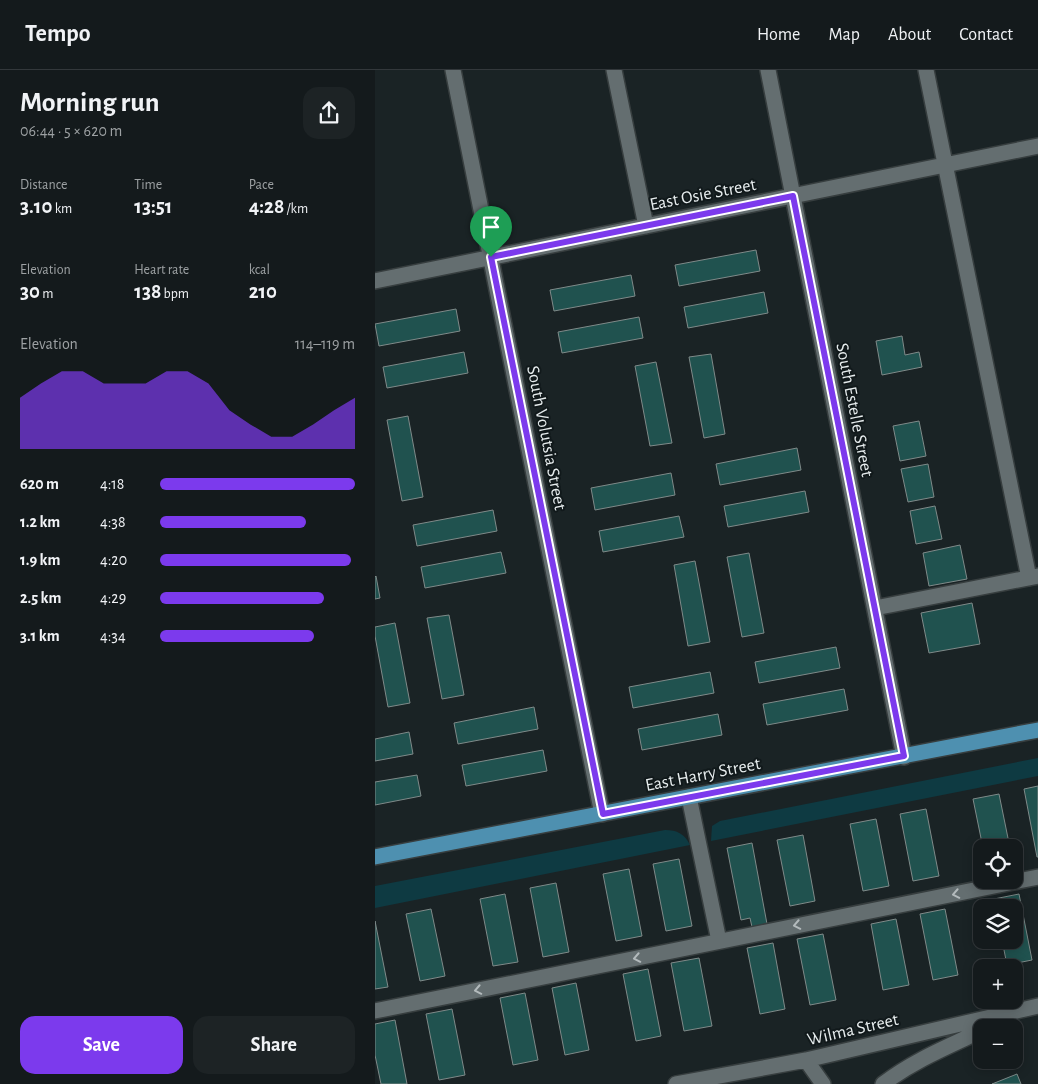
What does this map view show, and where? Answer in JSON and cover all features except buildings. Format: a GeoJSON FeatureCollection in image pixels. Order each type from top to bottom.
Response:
{"type":"FeatureCollection","features":[{"type":"Feature","properties":{"kind":"main road","name":"East Harry Street"},"geometry":{"type":"LineString","coordinates":[[375,857],[1038,730]]}},
{"type":"Feature","properties":{"kind":"street","name":"South Volutsia Street"},"geometry":{"type":"LineString","coordinates":[[453,70],[603,814]]}},
{"type":"Feature","properties":{"kind":"street"},"geometry":{"type":"LineString","coordinates":[[614,70],[646,226]]}},
{"type":"Feature","properties":{"kind":"street","name":"South Estelle Street"},"geometry":{"type":"LineString","coordinates":[[768,70],[904,756]]}},
{"type":"Feature","properties":{"kind":"street"},"geometry":{"type":"LineString","coordinates":[[875,608],[1034,577],[926,70]]}},
{"type":"Feature","properties":{"kind":"street","name":"East Osie Street"},"geometry":{"type":"LineString","coordinates":[[375,281],[1038,146]]}},
{"type":"Feature","properties":{"kind":"street"},"geometry":{"type":"LineString","coordinates":[[689,797],[719,941]]}},
{"type":"Feature","properties":{"kind":"street"},"geometry":{"type":"LineString","coordinates":[[375,1011],[1038,877]]}},
{"type":"Feature","properties":{"kind":"street"},"geometry":{"type":"LineString","coordinates":[[1012,1019],[1038,1008]]}},
{"type":"Feature","properties":{"kind":"street","name":"Wilma Street"},"geometry":{"type":"LineString","coordinates":[[676,1084],[806,1060],[1038,1008]]}},
{"type":"Feature","properties":{"kind":"street"},"geometry":{"type":"LineString","coordinates":[[883,1084],[902,1069],[973,1035]]}},
{"type":"Feature","properties":{"kind":"street"},"geometry":{"type":"LineString","coordinates":[[806,1060],[823,1084]]}},
{"type":"Feature","properties":{"kind":"shaded area"},"geometry":{"type":"Polygon","coordinates":[[[1038,758],[1038,776],[711,841],[712,826],[720,821],[1038,758]]]}},
{"type":"Feature","properties":{"kind":"shaded area"},"geometry":{"type":"Polygon","coordinates":[[[665,830],[680,833],[690,845],[375,908],[375,886],[665,830]]]}},
{"type":"Feature","properties":{"kind":"route"},"geometry":{"type":"LineString","coordinates":[[793,196],[904,756],[603,814],[491,257],[793,196]]}}]}
